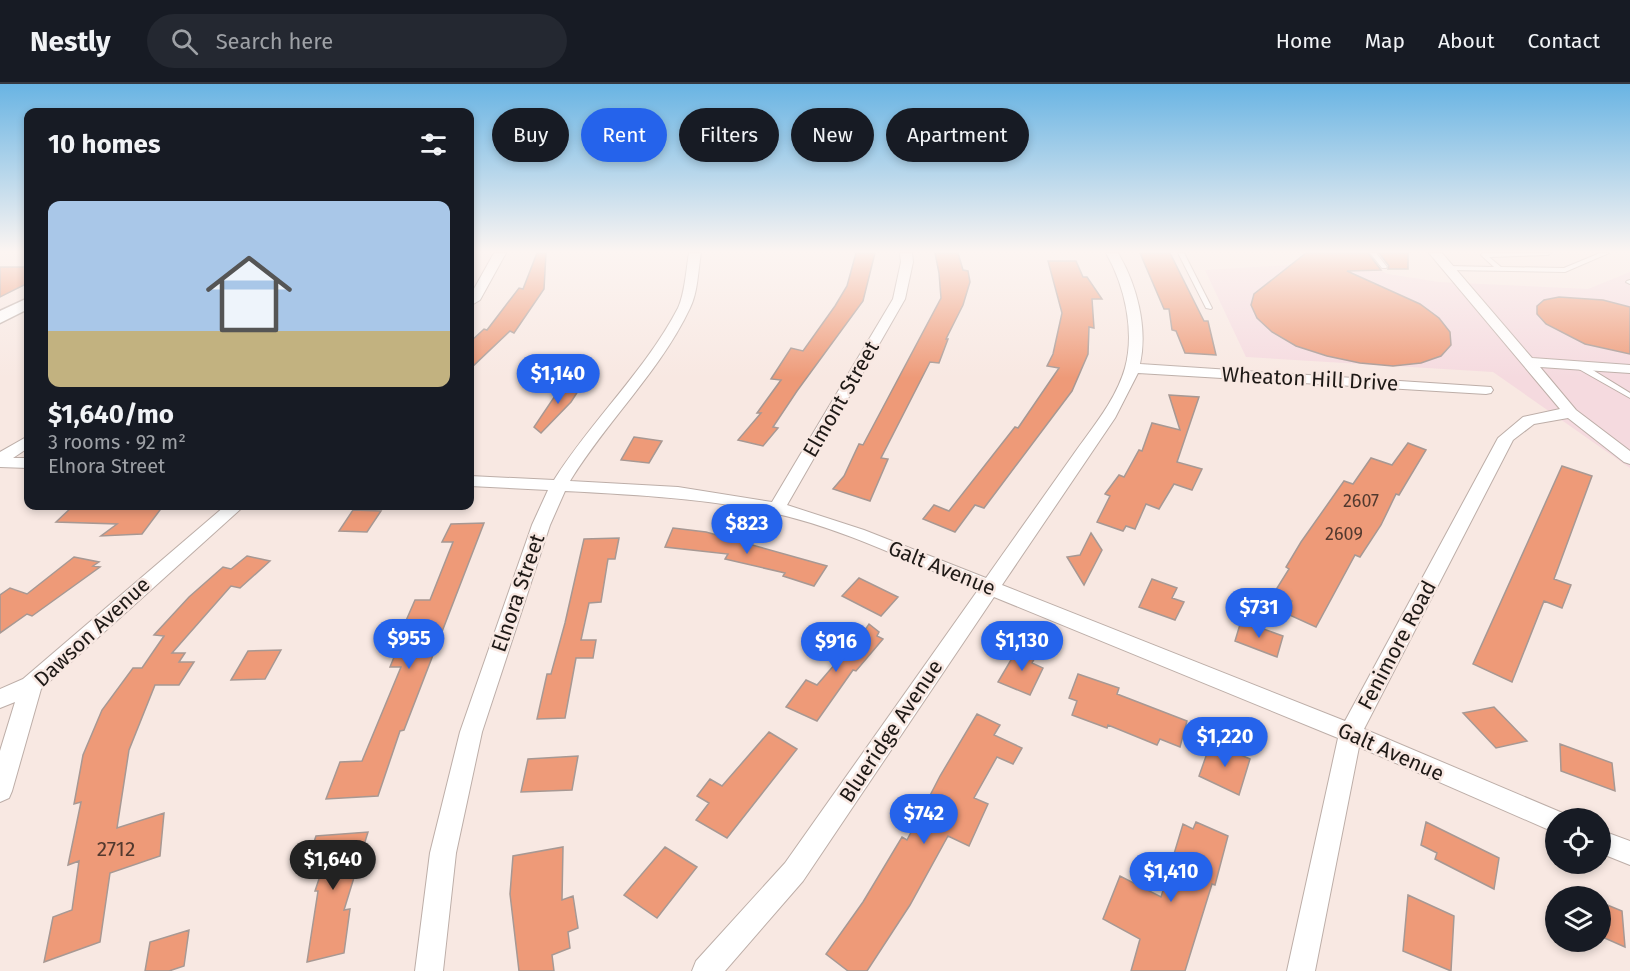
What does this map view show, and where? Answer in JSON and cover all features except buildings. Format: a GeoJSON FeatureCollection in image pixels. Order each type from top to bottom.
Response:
{"type":"FeatureCollection","features":[{"type":"Feature","properties":{"kind":"street","name":"Elnora Street"},"geometry":{"type":"LineString","coordinates":[[429,971],[443,853],[471,732],[541,525],[559,485],[583,446],[649,362],[685,306],[687,294]]}},
{"type":"Feature","properties":{"kind":"street","name":"Elmont Street"},"geometry":{"type":"LineString","coordinates":[[777,508],[900,294]]}},
{"type":"Feature","properties":{"kind":"street","name":"Blueridge Avenue"},"geometry":{"type":"LineString","coordinates":[[706,971],[794,872],[1107,418],[1133,368],[1136,328],[1129,294]]}},
{"type":"Feature","properties":{"kind":"street"},"geometry":{"type":"LineString","coordinates":[[1470,294],[1571,413],[1630,459]]}},
{"type":"Feature","properties":{"kind":"street"},"geometry":{"type":"LineString","coordinates":[[0,318],[24,305]]}},
{"type":"Feature","properties":{"kind":"street"},"geometry":{"type":"LineString","coordinates":[[1526,362],[1630,369]]}},
{"type":"Feature","properties":{"kind":"street","name":"Wheaton Hill Drive"},"geometry":{"type":"LineString","coordinates":[[1133,368],[1486,390]]}},
{"type":"Feature","properties":{"kind":"street","name":"Fenimore Road"},"geometry":{"type":"LineString","coordinates":[[1301,971],[1350,733],[1506,438],[1520,423],[1534,416],[1571,413]]}},
{"type":"Feature","properties":{"kind":"street"},"geometry":{"type":"LineString","coordinates":[[0,460],[24,444]]}},
{"type":"Feature","properties":{"kind":"street"},"geometry":{"type":"LineString","coordinates":[[0,460],[24,463]]}},
{"type":"Feature","properties":{"kind":"street","name":"Galt Avenue"},"geometry":{"type":"LineString","coordinates":[[474,481],[678,492],[777,508],[858,534],[990,587],[1350,733],[1545,817]]}},
{"type":"Feature","properties":{"kind":"street","name":"Dawson Avenue"},"geometry":{"type":"LineString","coordinates":[[0,791],[31,685],[150,578],[230,510]]}},
{"type":"Feature","properties":{"kind":"street"},"geometry":{"type":"LineString","coordinates":[[0,699],[31,685]]}},
{"type":"Feature","properties":{"kind":"street"},"geometry":{"type":"LineString","coordinates":[[1611,845],[1630,853]]}},
{"type":"Feature","properties":{"kind":"lane"},"geometry":{"type":"LineString","coordinates":[[1202,294],[1209,308]]}},
{"type":"Feature","properties":{"kind":"lane"},"geometry":{"type":"LineString","coordinates":[[1580,366],[1630,396]]}},
{"type":"Feature","properties":{"kind":"shaded area"},"geometry":{"type":"Polygon","coordinates":[[[1216,294],[1630,294],[1630,468],[1493,372],[1246,357],[1216,294]]]}}]}
